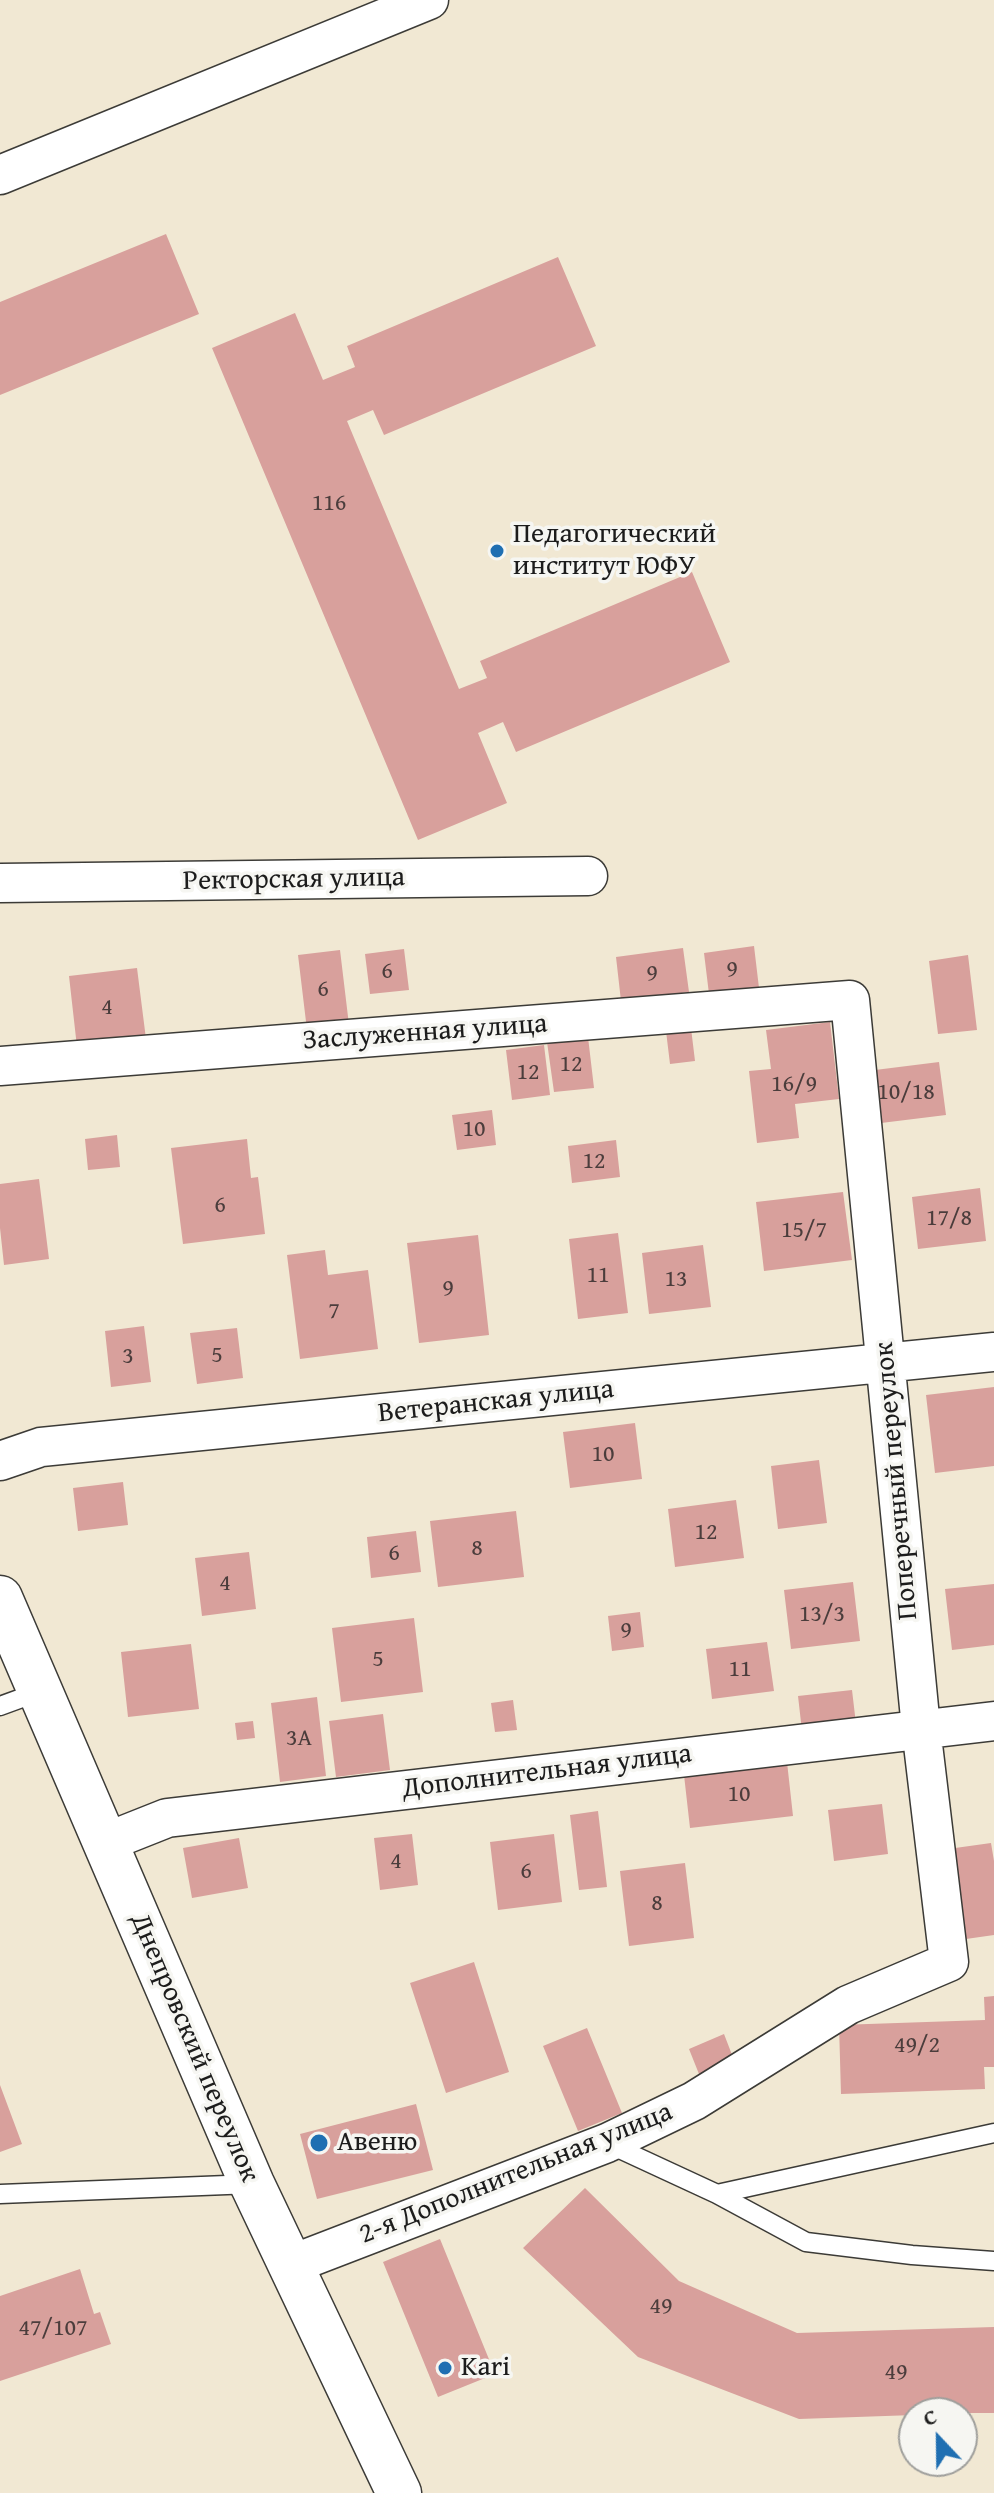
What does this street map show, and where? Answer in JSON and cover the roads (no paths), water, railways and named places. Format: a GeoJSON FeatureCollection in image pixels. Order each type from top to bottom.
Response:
{"type":"FeatureCollection","features":[{"type":"Feature","properties":{"kind":"street"},"geometry":{"type":"LineString","coordinates":[[0,175],[429,0]]}},
{"type":"Feature","properties":{"kind":"street","name":"Ректорская улица"},"geometry":{"type":"LineString","coordinates":[[0,883],[588,876]]}},
{"type":"Feature","properties":{"kind":"street","name":"Заслуженная улица"},"geometry":{"type":"LineString","coordinates":[[0,1066],[850,1000]]}},
{"type":"Feature","properties":{"kind":"street","name":"Поперечный переулок"},"geometry":{"type":"LineString","coordinates":[[850,1000],[921,1728],[949,1962]]}},
{"type":"Feature","properties":{"kind":"street","name":"Ветеранская улица"},"geometry":{"type":"LineString","coordinates":[[0,1461],[41,1447],[994,1352]]}},
{"type":"Feature","properties":{"kind":"street","name":"Днепровский переулок"},"geometry":{"type":"LineString","coordinates":[[0,1598],[252,2184],[399,2493]]}},
{"type":"Feature","properties":{"kind":"street","name":"Дополнительная улица"},"geometry":{"type":"LineString","coordinates":[[104,1843],[167,1818],[994,1721]]}},
{"type":"Feature","properties":{"kind":"street","name":"2-я Дополнительная улица"},"geometry":{"type":"LineString","coordinates":[[290,2265],[607,2143],[694,2101],[848,2005],[949,1962]]}},
{"type":"Feature","properties":{"kind":"lane"},"geometry":{"type":"LineString","coordinates":[[0,1706],[41,1691]]}},
{"type":"Feature","properties":{"kind":"lane"},"geometry":{"type":"LineString","coordinates":[[717,2194],[994,2133]]}},
{"type":"Feature","properties":{"kind":"lane"},"geometry":{"type":"LineString","coordinates":[[607,2143],[717,2194],[806,2242],[994,2261]]}},
{"type":"Feature","properties":{"kind":"lane"},"geometry":{"type":"LineString","coordinates":[[0,2194],[252,2184]]}},
{"type":"Feature","properties":{"kind":"place","name":"Педагогический институт ЮФУ"},"geometry":{"type":"Point","coordinates":[497,551]}},
{"type":"Feature","properties":{"kind":"place","name":"Авеню"},"geometry":{"type":"Point","coordinates":[319,2143]}},
{"type":"Feature","properties":{"kind":"place","name":"Kari"},"geometry":{"type":"Point","coordinates":[445,2368]}}]}
